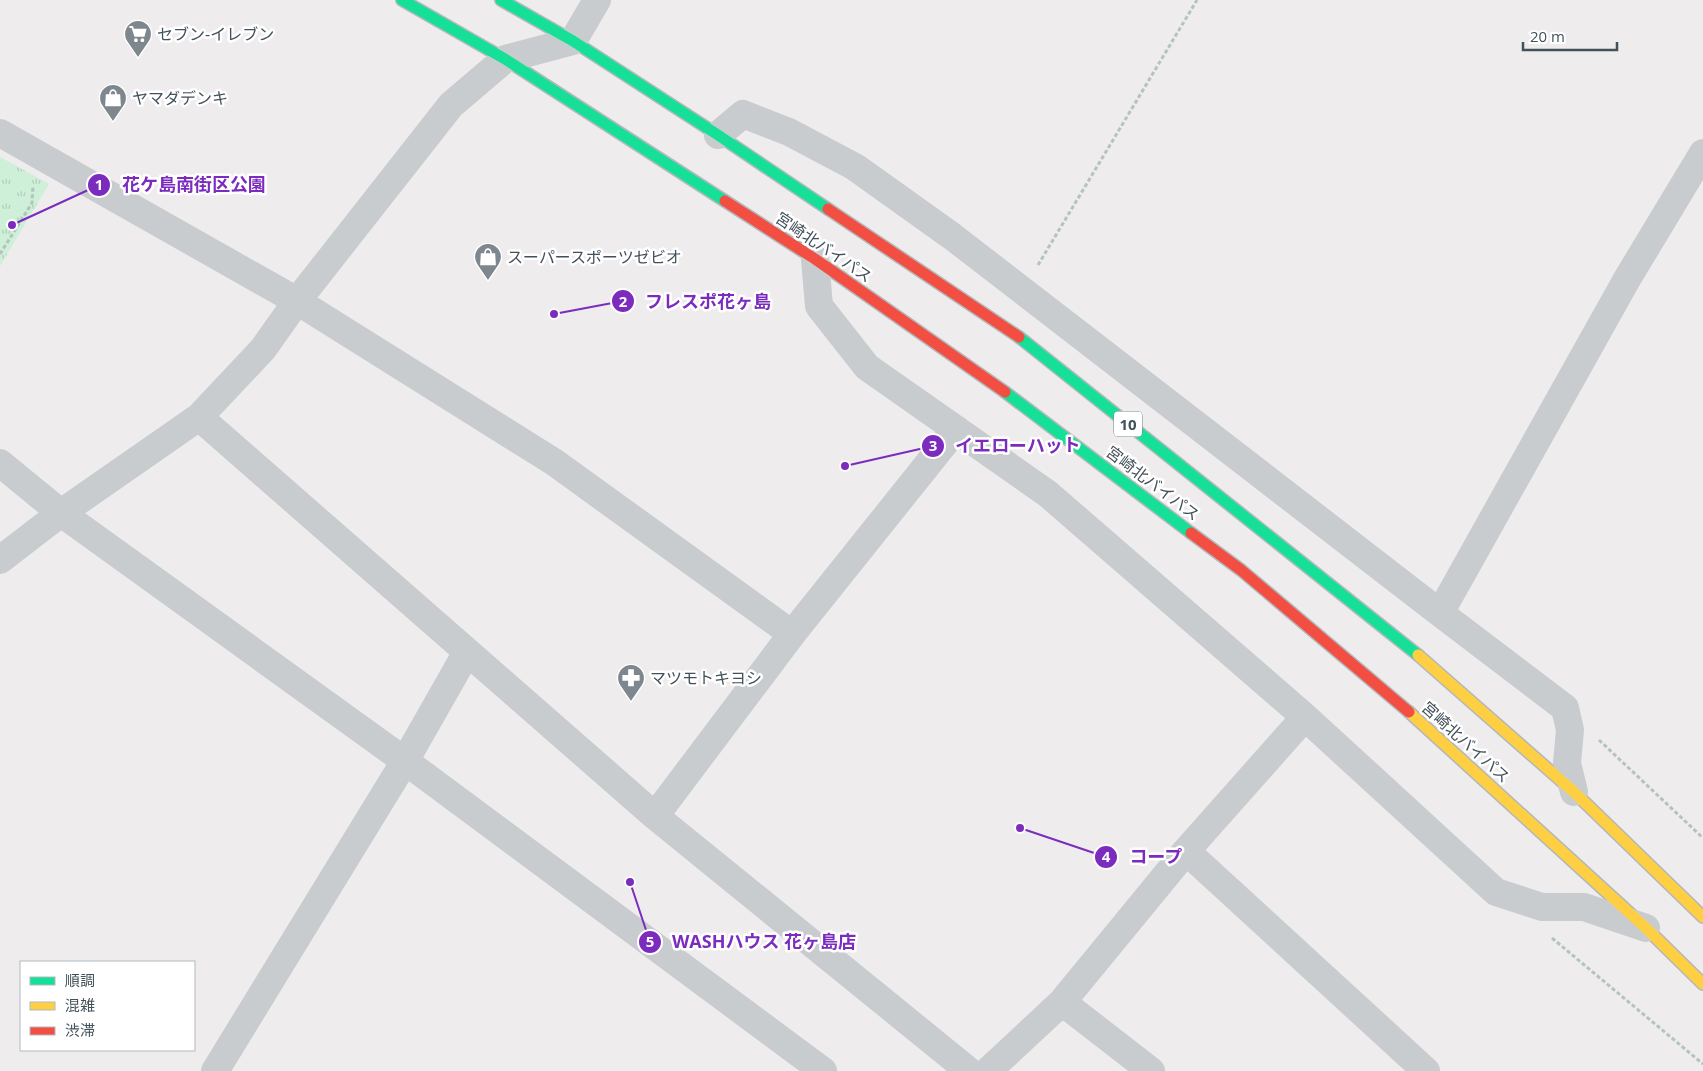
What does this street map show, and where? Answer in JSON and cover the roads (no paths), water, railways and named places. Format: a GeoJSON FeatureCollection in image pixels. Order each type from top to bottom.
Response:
{"type":"FeatureCollection","features":[{"type":"Feature","properties":{"kind":"highway","name":"宮崎北バイパス"},"geometry":{"type":"LineString","coordinates":[[402,0],[506,60],[815,259],[1006,392],[1241,570],[1403,706],[1646,928],[1703,984]]}},
{"type":"Feature","properties":{"kind":"highway","name":"宮崎北バイパス"},"geometry":{"type":"LineString","coordinates":[[501,0],[573,41],[718,135],[1016,336],[1418,655],[1574,792],[1703,917]]}},
{"type":"Feature","properties":{"kind":"street"},"geometry":{"type":"LineString","coordinates":[[0,560],[61,513],[199,417],[263,349],[297,301],[451,105],[506,60],[573,41],[597,0]]}},
{"type":"Feature","properties":{"kind":"street"},"geometry":{"type":"LineString","coordinates":[[718,135],[743,114],[789,132],[856,167],[953,237],[1566,708],[1570,730],[1566,763],[1574,792]]}},
{"type":"Feature","properties":{"kind":"street"},"geometry":{"type":"LineString","coordinates":[[0,133],[297,301],[554,462],[792,634]]}},
{"type":"Feature","properties":{"kind":"street"},"geometry":{"type":"LineString","coordinates":[[1440,613],[1627,279],[1703,153]]}},
{"type":"Feature","properties":{"kind":"street"},"geometry":{"type":"LineString","coordinates":[[815,259],[818,306],[867,367],[1048,494],[1305,717],[1496,892],[1542,907],[1584,907],[1646,928]]}},
{"type":"Feature","properties":{"kind":"street"},"geometry":{"type":"LineString","coordinates":[[199,417],[655,816],[969,1071]]}},
{"type":"Feature","properties":{"kind":"street"},"geometry":{"type":"LineString","coordinates":[[655,816],[792,634],[956,428]]}},
{"type":"Feature","properties":{"kind":"street"},"geometry":{"type":"LineString","coordinates":[[0,464],[61,513],[405,761],[823,1071]]}},
{"type":"Feature","properties":{"kind":"street"},"geometry":{"type":"LineString","coordinates":[[215,1071],[405,761],[467,652]]}},
{"type":"Feature","properties":{"kind":"street"},"geometry":{"type":"LineString","coordinates":[[988,1071],[1062,1002],[1186,851],[1305,717]]}},
{"type":"Feature","properties":{"kind":"street"},"geometry":{"type":"LineString","coordinates":[[1186,851],[1426,1071]]}},
{"type":"Feature","properties":{"kind":"street"},"geometry":{"type":"LineString","coordinates":[[1062,1002],[1151,1071]]}},
{"type":"Feature","properties":{"kind":"place","name":"セブン-イレブン"},"geometry":{"type":"Point","coordinates":[138,58]}},
{"type":"Feature","properties":{"kind":"place","name":"ヤマダデンキ"},"geometry":{"type":"Point","coordinates":[113,122]}},
{"type":"Feature","properties":{"kind":"place","name":"花ケ島南街区公園"},"geometry":{"type":"Point","coordinates":[12,225]}},
{"type":"Feature","properties":{"kind":"place","name":"スーパースポーツゼビオ"},"geometry":{"type":"Point","coordinates":[488,281]}},
{"type":"Feature","properties":{"kind":"place","name":"フレスポ花ヶ島"},"geometry":{"type":"Point","coordinates":[554,314]}},
{"type":"Feature","properties":{"kind":"place","name":"イエローハット"},"geometry":{"type":"Point","coordinates":[845,466]}},
{"type":"Feature","properties":{"kind":"place","name":"マツモトキヨシ"},"geometry":{"type":"Point","coordinates":[631,702]}},
{"type":"Feature","properties":{"kind":"place","name":"コープ"},"geometry":{"type":"Point","coordinates":[1020,828]}},
{"type":"Feature","properties":{"kind":"place","name":"WASHハウス 花ヶ島店"},"geometry":{"type":"Point","coordinates":[630,882]}}]}
